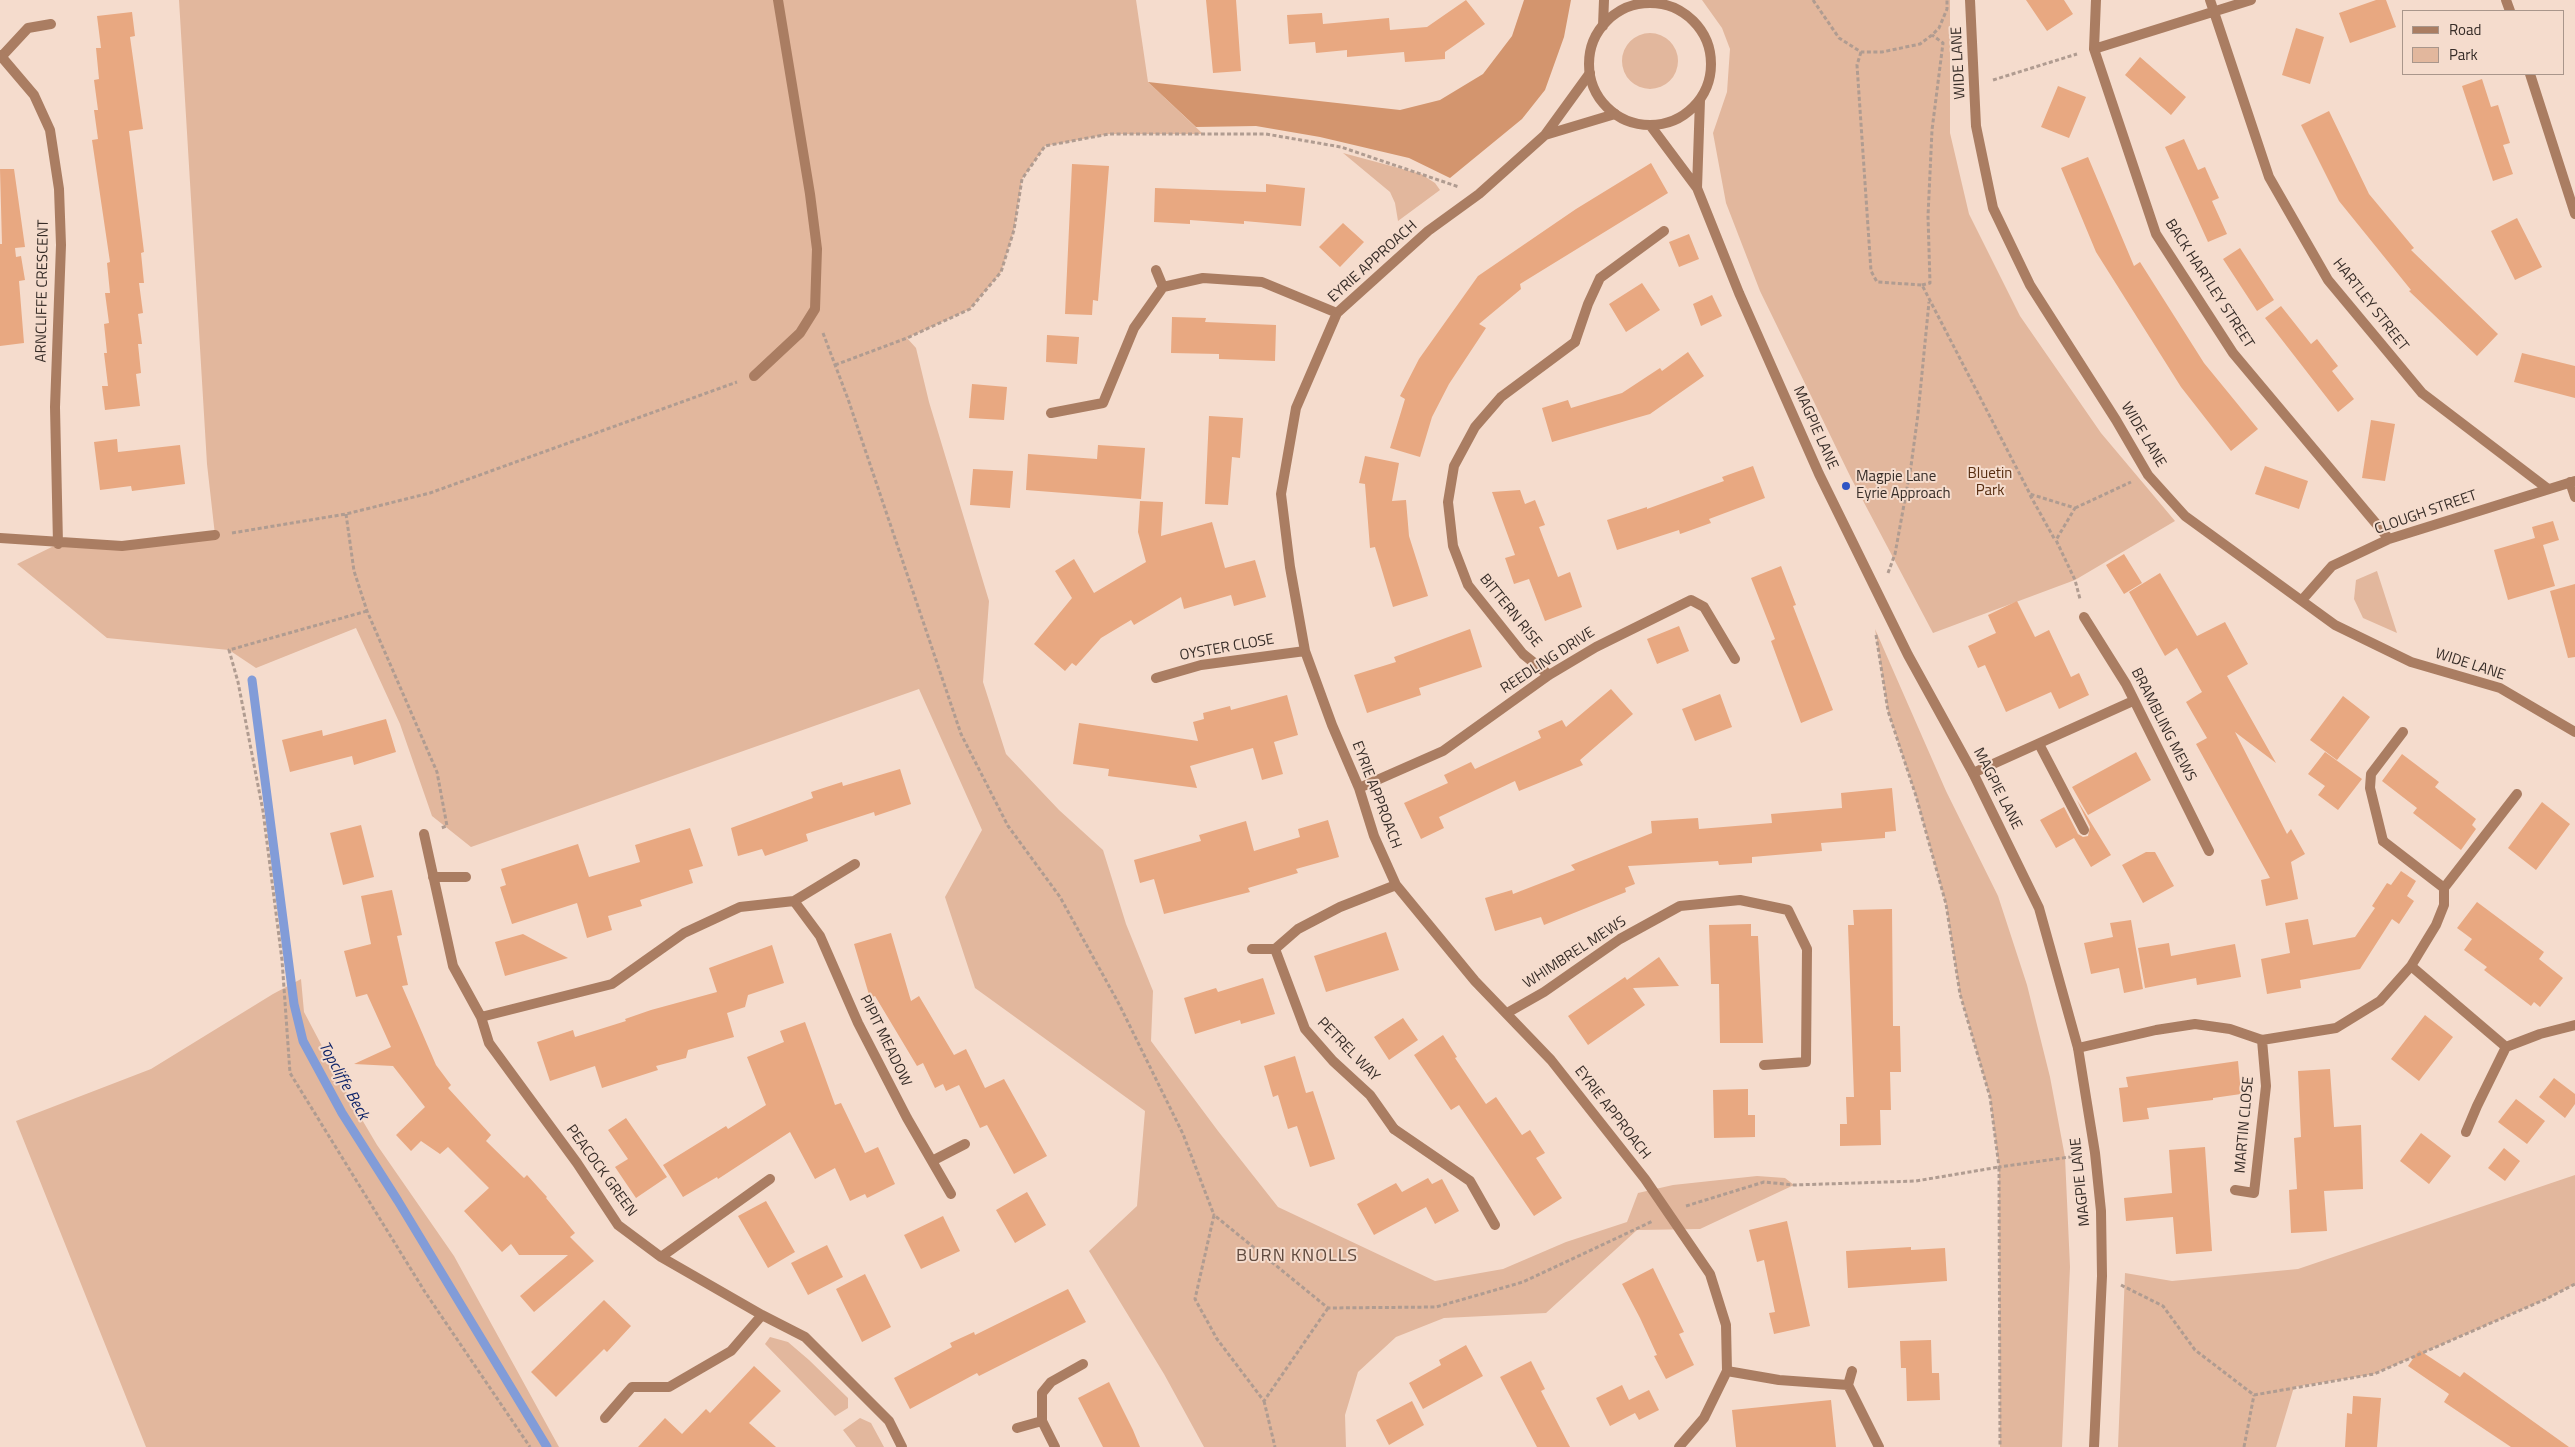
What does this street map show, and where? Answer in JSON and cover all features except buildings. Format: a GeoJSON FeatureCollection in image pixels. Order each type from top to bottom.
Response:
{"type":"FeatureCollection","features":[{"type":"Feature","properties":{"kind":"street"},"geometry":{"type":"LineString","coordinates":[[754,376],[800,333],[815,309],[817,249],[810,194],[778,0]]}},
{"type":"Feature","properties":{"kind":"street"},"geometry":{"type":"LineString","coordinates":[[1603,26],[1604,0]]}},
{"type":"Feature","properties":{"kind":"street","name":"WIDE LANE"},"geometry":{"type":"LineString","coordinates":[[1970,0],[1976,126],[1993,208],[2030,284],[2116,420],[2148,475],[2185,516],[2335,625],[2411,662],[2500,688],[2575,732]]}},
{"type":"Feature","properties":{"kind":"street","name":"BACK HARTLEY STREET"},"geometry":{"type":"LineString","coordinates":[[2096,0],[2094,49],[2156,234],[2233,353],[2389,539]]}},
{"type":"Feature","properties":{"kind":"street","name":"HARTLEY STREET"},"geometry":{"type":"LineString","coordinates":[[2210,0],[2212,12],[2269,177],[2328,280],[2422,393],[2548,489]]}},
{"type":"Feature","properties":{"kind":"street"},"geometry":{"type":"LineString","coordinates":[[2094,49],[2251,0]]}},
{"type":"Feature","properties":{"kind":"street"},"geometry":{"type":"LineString","coordinates":[[1654,4],[1669,4],[1695,23],[1708,47],[1710,74],[1700,100],[1678,119],[1650,125],[1631,122],[1615,114],[1600,99],[1590,74],[1589,60],[1592,47],[1603,26],[1617,13],[1634,6],[1654,4]]}},
{"type":"Feature","properties":{"kind":"street"},"geometry":{"type":"LineString","coordinates":[[1,56],[28,28],[51,24]]}},
{"type":"Feature","properties":{"kind":"street","name":"ARNCLIFFE CRESCENT"},"geometry":{"type":"LineString","coordinates":[[1,56],[34,95],[50,130],[59,190],[61,244],[56,407],[58,544]]}},
{"type":"Feature","properties":{"kind":"street","name":"EYRIE APPROACH"},"geometry":{"type":"LineString","coordinates":[[1590,74],[1545,136],[1478,194],[1428,231],[1337,313],[1296,408],[1281,494],[1290,567],[1305,651],[1332,725],[1359,788],[1374,836],[1396,885],[1475,981],[1551,1060],[1668,1212],[1710,1274],[1726,1325],[1727,1370],[1704,1418],[1679,1447]]}},
{"type":"Feature","properties":{"kind":"street"},"geometry":{"type":"LineString","coordinates":[[2530,75],[2575,214]]}},
{"type":"Feature","properties":{"kind":"street","name":"MAGPIE LANE"},"geometry":{"type":"LineString","coordinates":[[1697,188],[1700,100]]}},
{"type":"Feature","properties":{"kind":"street","name":"EYRIE APPROACH"},"geometry":{"type":"LineString","coordinates":[[1545,136],[1615,114]]}},
{"type":"Feature","properties":{"kind":"street","name":"MAGPIE LANE"},"geometry":{"type":"LineString","coordinates":[[1650,125],[1697,188],[1738,293],[1803,438],[1879,598],[1973,773],[2039,908],[2078,1048],[2095,1153],[2101,1211],[2102,1276],[2094,1447]]}},
{"type":"Feature","properties":{"kind":"street","name":"BITTERN RISE"},"geometry":{"type":"LineString","coordinates":[[1549,675],[1523,654],[1468,585],[1453,546],[1448,502],[1454,466],[1474,427],[1501,397],[1575,342],[1588,304],[1600,278],[1664,231]]}},
{"type":"Feature","properties":{"kind":"street"},"geometry":{"type":"LineString","coordinates":[[1156,270],[1163,287]]}},
{"type":"Feature","properties":{"kind":"street"},"geometry":{"type":"LineString","coordinates":[[1051,413],[1103,403],[1134,328],[1163,287],[1203,278],[1262,282],[1337,313]]}},
{"type":"Feature","properties":{"kind":"street"},"geometry":{"type":"LineString","coordinates":[[2573,482],[2575,497]]}},
{"type":"Feature","properties":{"kind":"street","name":"CLOUGH STREET"},"geometry":{"type":"LineString","coordinates":[[2302,600],[2332,566],[2389,539],[2573,482]]}},
{"type":"Feature","properties":{"kind":"street"},"geometry":{"type":"LineString","coordinates":[[0,538],[58,544],[122,546],[215,536]]}},
{"type":"Feature","properties":{"kind":"street","name":"REEDLING DRIVE"},"geometry":{"type":"LineString","coordinates":[[1359,788],[1443,750],[1549,675],[1627,630],[1691,600],[1704,606],[1735,659]]}},
{"type":"Feature","properties":{"kind":"street","name":"BRAMBLING MEWS"},"geometry":{"type":"LineString","coordinates":[[2084,617],[2126,684],[2209,851]]}},
{"type":"Feature","properties":{"kind":"street","name":"OYSTER CLOSE"},"geometry":{"type":"LineString","coordinates":[[1156,678],[1201,665],[1305,651]]}},
{"type":"Feature","properties":{"kind":"street"},"geometry":{"type":"LineString","coordinates":[[1973,773],[2134,701]]}},
{"type":"Feature","properties":{"kind":"street"},"geometry":{"type":"LineString","coordinates":[[2403,732],[2371,774],[2370,788],[2383,841],[2444,888]]}},
{"type":"Feature","properties":{"kind":"street"},"geometry":{"type":"LineString","coordinates":[[2039,744],[2084,830]]}},
{"type":"Feature","properties":{"kind":"street"},"geometry":{"type":"LineString","coordinates":[[2078,1048],[2156,1030],[2195,1024],[2230,1029],[2262,1040],[2336,1028],[2380,1001],[2411,966],[2436,925],[2444,905],[2444,888],[2517,794]]}},
{"type":"Feature","properties":{"kind":"street","name":"PEACOCK GREEN"},"geometry":{"type":"LineString","coordinates":[[424,834],[453,966],[480,1017],[489,1043],[577,1163],[618,1225],[661,1257],[804,1337],[890,1421],[902,1447]]}},
{"type":"Feature","properties":{"kind":"street"},"geometry":{"type":"LineString","coordinates":[[480,1017],[612,984],[684,933],[740,907],[794,901],[855,864]]}},
{"type":"Feature","properties":{"kind":"street"},"geometry":{"type":"LineString","coordinates":[[433,877],[466,877]]}},
{"type":"Feature","properties":{"kind":"street"},"geometry":{"type":"LineString","coordinates":[[1252,949],[1274,949],[1298,928],[1340,907],[1396,885]]}},
{"type":"Feature","properties":{"kind":"street","name":"WHIMBREL MEWS"},"geometry":{"type":"LineString","coordinates":[[1507,1013],[1544,992],[1620,939],[1680,906],[1740,900],[1788,910],[1807,949],[1806,1062],[1764,1065]]}},
{"type":"Feature","properties":{"kind":"street","name":"PIPIT MEADOW"},"geometry":{"type":"LineString","coordinates":[[794,901],[820,936],[858,1023],[906,1118],[951,1194]]}},
{"type":"Feature","properties":{"kind":"street","name":"PETREL WAY"},"geometry":{"type":"LineString","coordinates":[[1274,949],[1305,1028],[1333,1061],[1370,1095],[1394,1129],[1470,1181],[1495,1225]]}},
{"type":"Feature","properties":{"kind":"street"},"geometry":{"type":"LineString","coordinates":[[2411,966],[2506,1048]]}},
{"type":"Feature","properties":{"kind":"street"},"geometry":{"type":"LineString","coordinates":[[2466,1132],[2476,1106],[2506,1048],[2540,1034],[2575,1025]]}},
{"type":"Feature","properties":{"kind":"street","name":"MARTIN CLOSE"},"geometry":{"type":"LineString","coordinates":[[2235,1190],[2254,1194],[2266,1086],[2262,1040]]}},
{"type":"Feature","properties":{"kind":"street"},"geometry":{"type":"LineString","coordinates":[[932,1162],[965,1144]]}},
{"type":"Feature","properties":{"kind":"street"},"geometry":{"type":"LineString","coordinates":[[661,1257],[770,1179]]}},
{"type":"Feature","properties":{"kind":"street"},"geometry":{"type":"LineString","coordinates":[[606,1418],[632,1387],[669,1387],[731,1351],[762,1315]]}},
{"type":"Feature","properties":{"kind":"street"},"geometry":{"type":"LineString","coordinates":[[1055,1447],[1042,1421],[1042,1393],[1051,1382],[1083,1364]]}},
{"type":"Feature","properties":{"kind":"street"},"geometry":{"type":"LineString","coordinates":[[1727,1370],[1779,1380],[1848,1384]]}},
{"type":"Feature","properties":{"kind":"street"},"geometry":{"type":"LineString","coordinates":[[1852,1371],[1848,1384],[1879,1447]]}},
{"type":"Feature","properties":{"kind":"street"},"geometry":{"type":"LineString","coordinates":[[1017,1428],[1042,1421]]}},
{"type":"Feature","properties":{"kind":"path"},"geometry":{"type":"LineString","coordinates":[[1813,0],[1839,38],[1862,52],[1882,52],[1920,44],[1939,28],[1947,9],[1947,0]]}},
{"type":"Feature","properties":{"kind":"path"},"geometry":{"type":"LineString","coordinates":[[1862,52],[1857,65],[1871,271],[1877,282],[1922,285],[1930,283],[1928,216],[1932,130],[1943,43],[1932,35]]}},
{"type":"Feature","properties":{"kind":"path"},"geometry":{"type":"LineString","coordinates":[[1975,86],[2094,49]]}},
{"type":"Feature","properties":{"kind":"path"},"geometry":{"type":"LineString","coordinates":[[835,365],[907,338],[970,309],[1001,272],[1014,230],[1022,179],[1045,146],[1108,134],[1266,134],[1340,147],[1403,166],[1478,194]]}},
{"type":"Feature","properties":{"kind":"path"},"geometry":{"type":"LineString","coordinates":[[1922,285],[1929,302],[1966,367],[2030,494],[2056,540],[2075,580],[2084,617]]}},
{"type":"Feature","properties":{"kind":"path"},"geometry":{"type":"LineString","coordinates":[[1929,302],[1911,466],[1895,554],[1879,598],[1875,629],[1888,711],[1916,796],[1946,904],[1960,994],[1990,1097],[1999,1167],[2000,1447]]}},
{"type":"Feature","properties":{"kind":"path"},"geometry":{"type":"LineString","coordinates":[[815,309],[961,734],[1008,826],[1060,897],[1119,1004],[1183,1134],[1214,1215],[1328,1308],[1436,1307],[1523,1282],[1637,1230],[1668,1212],[1764,1182],[1794,1185],[1916,1181],[2095,1153]]}},
{"type":"Feature","properties":{"kind":"path"},"geometry":{"type":"LineString","coordinates":[[215,536],[346,514],[430,493],[754,376]]}},
{"type":"Feature","properties":{"kind":"path"},"geometry":{"type":"LineString","coordinates":[[2056,540],[2075,508],[2148,475]]}},
{"type":"Feature","properties":{"kind":"path"},"geometry":{"type":"LineString","coordinates":[[2030,494],[2075,508]]}},
{"type":"Feature","properties":{"kind":"path"},"geometry":{"type":"LineString","coordinates":[[346,514],[354,571],[367,611],[437,772],[447,826],[424,834]]}},
{"type":"Feature","properties":{"kind":"path"},"geometry":{"type":"LineString","coordinates":[[367,611],[229,650],[238,682],[263,811],[282,960],[290,1073],[425,1292],[530,1447]]}},
{"type":"Feature","properties":{"kind":"path"},"geometry":{"type":"LineString","coordinates":[[1214,1215],[1195,1299],[1217,1340],[1264,1401],[1275,1447]]}},
{"type":"Feature","properties":{"kind":"path"},"geometry":{"type":"LineString","coordinates":[[2102,1276],[2163,1306],[2195,1350],[2254,1394],[2374,1374],[2457,1336],[2546,1299],[2575,1284]]}},
{"type":"Feature","properties":{"kind":"path"},"geometry":{"type":"LineString","coordinates":[[1264,1401],[1328,1308]]}},
{"type":"Feature","properties":{"kind":"path"},"geometry":{"type":"LineString","coordinates":[[2244,1447],[2254,1394]]}},
{"type":"Feature","properties":{"kind":"green space"},"geometry":{"type":"Polygon","coordinates":[[[179,0],[1136,0],[1148,82],[1203,134],[1109,134],[1045,146],[1022,179],[1014,230],[1001,272],[970,309],[907,338],[916,348],[929,402],[989,601],[983,682],[1006,754],[1059,810],[1103,850],[1126,924],[1153,991],[1151,1041],[1278,1207],[1435,1281],[1503,1269],[1566,1242],[1627,1222],[1638,1193],[1673,1185],[1757,1176],[1785,1178],[1794,1185],[1700,1229],[1637,1230],[1546,1313],[1444,1318],[1396,1337],[1358,1372],[1345,1415],[1346,1447],[1204,1447],[1164,1374],[1089,1251],[1137,1206],[1145,1111],[975,988],[945,897],[982,830],[919,689],[471,847],[432,816],[400,724],[356,628],[256,668],[229,650],[107,638],[17,564],[58,544],[122,546],[215,535],[207,464],[179,0]]]}},
{"type":"Feature","properties":{"kind":"green space","name":"Bluetin Park"},"geometry":{"type":"Polygon","coordinates":[[[1702,0],[1950,0],[1950,133],[1969,214],[2020,316],[2101,433],[2175,521],[2075,580],[1933,633],[1851,478],[1760,291],[1726,203],[1713,133],[1727,92],[1730,49],[1722,28],[1702,0]]]}},
{"type":"Feature","properties":{"kind":"green space"},"geometry":{"type":"Polygon","coordinates":[[[1645,33],[1655,33],[1670,41],[1676,50],[1678,61],[1676,72],[1670,81],[1655,89],[1645,89],[1634,84],[1627,77],[1622,66],[1622,56],[1627,45],[1634,38],[1645,33]]]}},
{"type":"Feature","properties":{"kind":"green space"},"geometry":{"type":"Polygon","coordinates":[[[1343,153],[1421,174],[1435,183],[1440,190],[1398,221],[1395,203],[1390,192],[1343,153]]]}},
{"type":"Feature","properties":{"kind":"green space"},"geometry":{"type":"Polygon","coordinates":[[[2377,571],[2397,633],[2363,618],[2354,599],[2356,580],[2377,571]]]}},
{"type":"Feature","properties":{"kind":"green space"},"geometry":{"type":"Polygon","coordinates":[[[1875,629],[1946,791],[1998,896],[2027,985],[2050,1077],[2065,1157],[2070,1267],[2062,1447],[2000,1447],[1999,1167],[1990,1097],[1960,994],[1946,904],[1916,796],[1888,711],[1875,629]]]}},
{"type":"Feature","properties":{"kind":"green space"},"geometry":{"type":"Polygon","coordinates":[[[301,979],[304,1012],[351,1101],[377,1145],[454,1256],[559,1447],[146,1447],[16,1121],[151,1069],[273,994],[301,979]]]}},
{"type":"Feature","properties":{"kind":"green space"},"geometry":{"type":"Polygon","coordinates":[[[2575,1175],[2575,1284],[2546,1299],[2374,1374],[2294,1387],[2276,1447],[2118,1447],[2125,1273],[2172,1281],[2298,1269],[2575,1175]]]}},
{"type":"Feature","properties":{"kind":"green space"},"geometry":{"type":"Polygon","coordinates":[[[770,1337],[788,1342],[809,1360],[848,1398],[848,1408],[835,1416],[765,1344],[770,1337]]]}},
{"type":"Feature","properties":{"kind":"green space"},"geometry":{"type":"Polygon","coordinates":[[[860,1418],[871,1423],[884,1447],[856,1447],[843,1430],[860,1418]]]}},
{"type":"Feature","properties":{"kind":"shaded area"},"geometry":{"type":"Polygon","coordinates":[[[1524,0],[1571,0],[1564,37],[1545,90],[1522,119],[1450,178],[1409,158],[1320,137],[1256,126],[1196,127],[1148,82],[1400,110],[1440,100],[1483,74],[1512,36],[1524,0]]]}},
{"type":"Feature","properties":{"kind":"waterway","name":"Topcliffe Beck"},"geometry":{"type":"LineString","coordinates":[[252,680],[294,1004],[303,1041],[342,1113],[398,1201],[547,1447]]}},
{"type":"Feature","properties":{"kind":"place","name":"Magpie Lane Eyrie Approach"},"geometry":{"type":"Point","coordinates":[1846,486]}},
{"type":"Feature","properties":{"kind":"district","name":"BURN KNOLLS"},"geometry":{"type":"Point","coordinates":[1297,1257]}}]}
